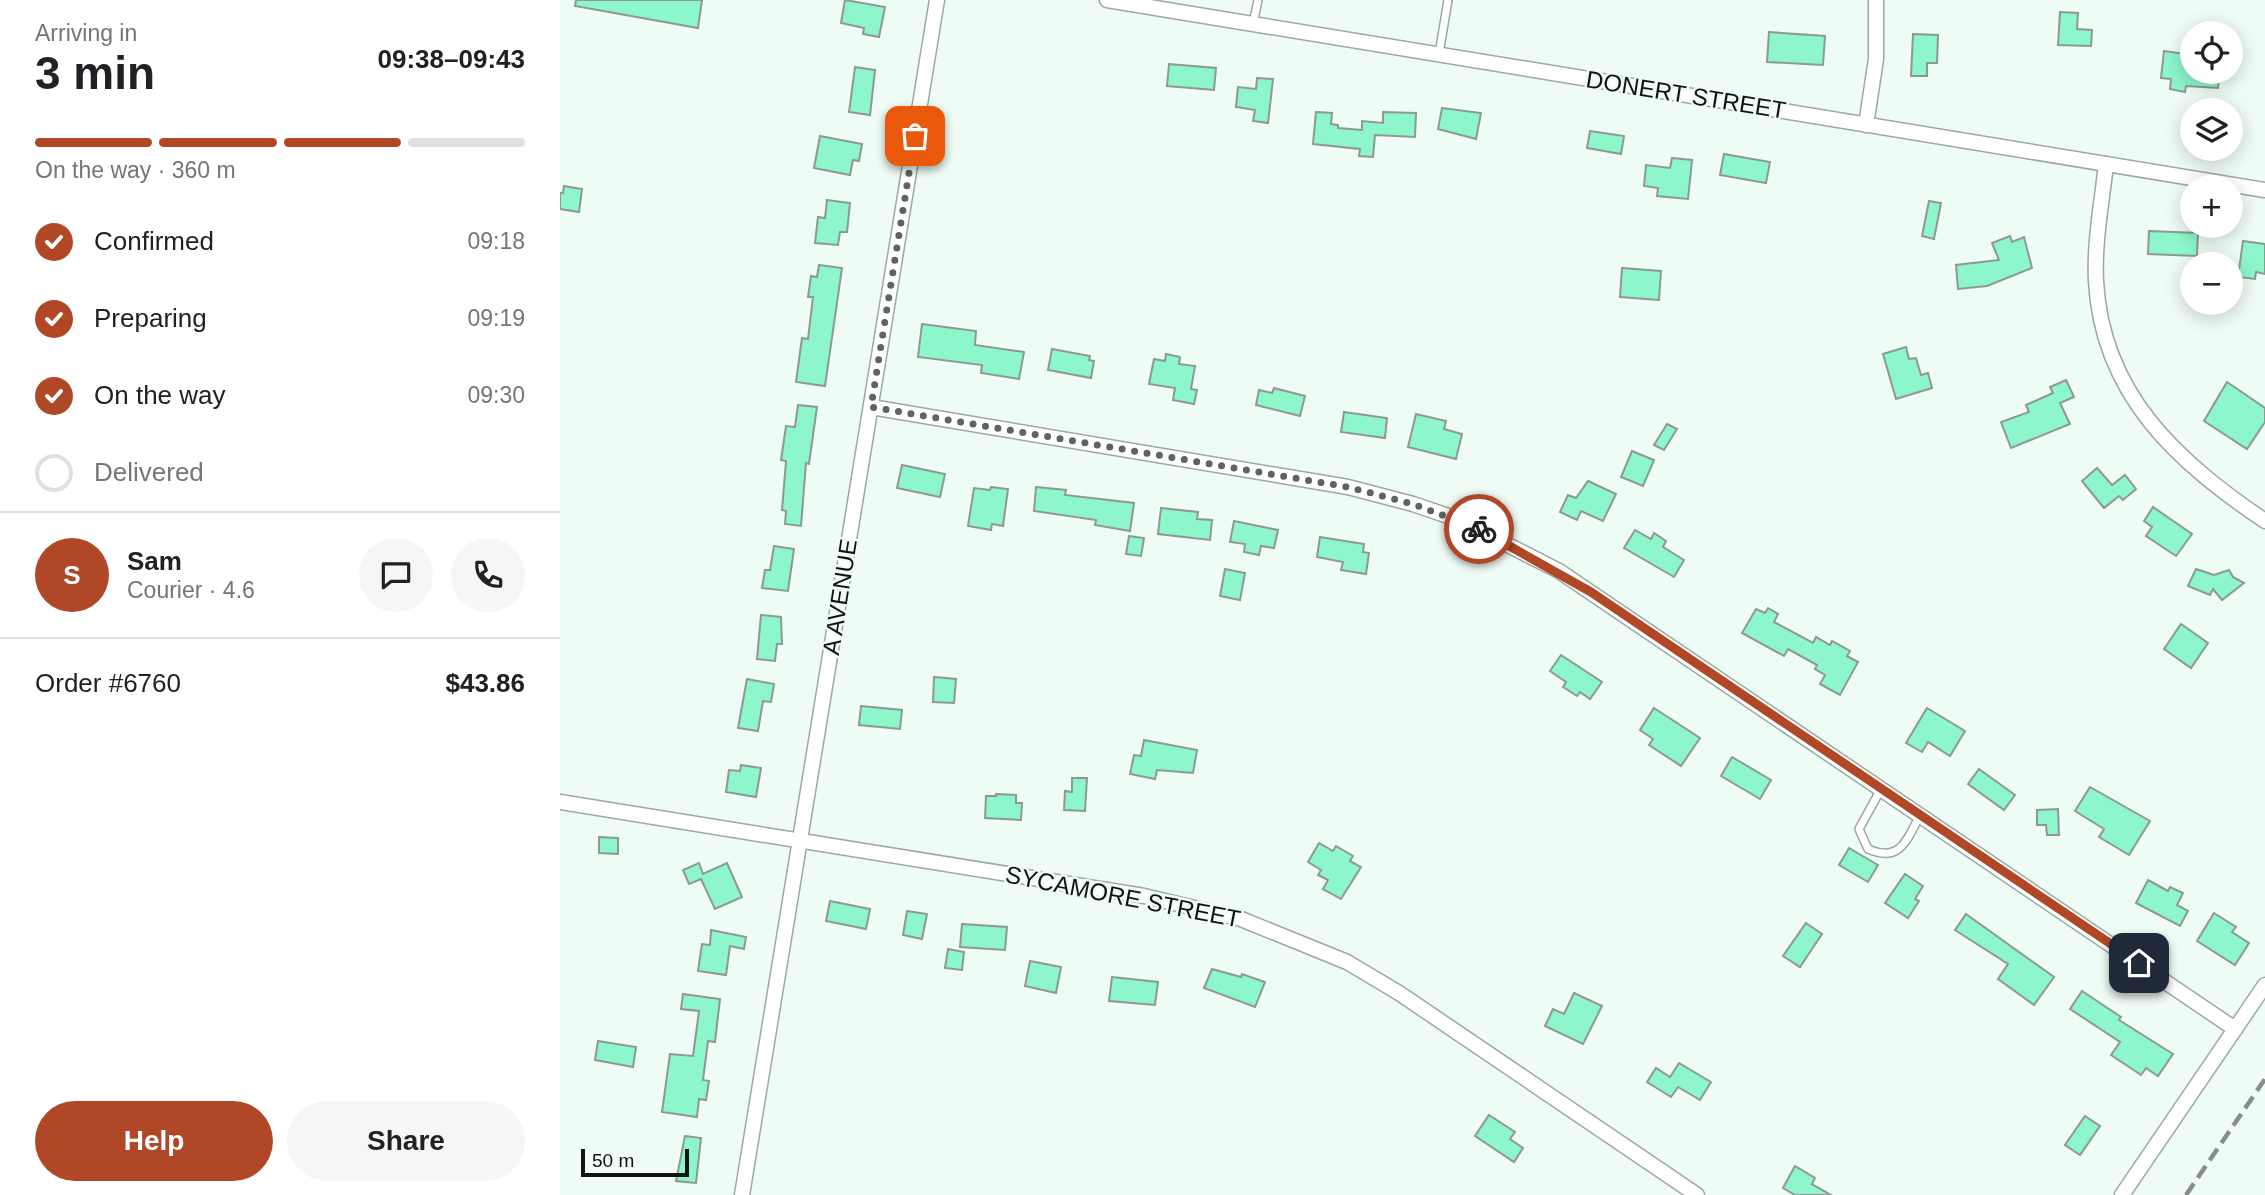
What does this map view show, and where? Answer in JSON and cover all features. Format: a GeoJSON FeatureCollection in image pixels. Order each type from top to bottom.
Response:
{"type":"FeatureCollection","features":[{"type":"Feature","properties":{"kind":"street","name":"A AVENUE"},"geometry":{"type":"LineString","coordinates":[[743,1195],[937,0]]}},
{"type":"Feature","properties":{"kind":"street","name":"DONERT STREET"},"geometry":{"type":"LineString","coordinates":[[1107,0],[2265,190]]}},
{"type":"Feature","properties":{"kind":"street"},"geometry":{"type":"LineString","coordinates":[[1866,125],[1876,60],[1876,0]]}},
{"type":"Feature","properties":{"kind":"street"},"geometry":{"type":"LineString","coordinates":[[2106,164],[2096,282],[2104,329],[2119,372],[2144,416],[2181,458],[2265,522]]}},
{"type":"Feature","properties":{"kind":"street"},"geometry":{"type":"LineString","coordinates":[[871,407],[1313,480],[1392,497],[1434,511],[1504,541],[1559,571],[2235,1028]]}},
{"type":"Feature","properties":{"kind":"street","name":"SYCAMORE STREET"},"geometry":{"type":"LineString","coordinates":[[560,802],[1144,896],[1212,911],[1268,928],[1347,962],[1399,992],[1697,1195]]}},
{"type":"Feature","properties":{"kind":"street"},"geometry":{"type":"LineString","coordinates":[[2122,1195],[2265,985]]}},
{"type":"Feature","properties":{"kind":"lane"},"geometry":{"type":"LineString","coordinates":[[1253,24],[1258,0]]}},
{"type":"Feature","properties":{"kind":"lane"},"geometry":{"type":"LineString","coordinates":[[1439,55],[1448,0]]}},
{"type":"Feature","properties":{"kind":"lane"},"geometry":{"type":"LineString","coordinates":[[1882,789],[1859,829],[1868,849],[1880,855],[1892,854],[1900,849],[1920,815]]}},
{"type":"Feature","properties":{"kind":"building"},"geometry":{"type":"Polygon","coordinates":[[[576,0],[702,0],[698,28],[575,6],[576,0]]]}},
{"type":"Feature","properties":{"kind":"building"},"geometry":{"type":"Polygon","coordinates":[[[845,0],[885,7],[879,37],[863,34],[864,28],[841,23],[845,0]]]}},
{"type":"Feature","properties":{"kind":"building"},"geometry":{"type":"Polygon","coordinates":[[[2060,12],[2078,13],[2077,29],[2092,30],[2091,46],[2058,45],[2060,12]]]}},
{"type":"Feature","properties":{"kind":"building"},"geometry":{"type":"Polygon","coordinates":[[[1769,32],[1825,36],[1823,65],[1767,62],[1769,32]]]}},
{"type":"Feature","properties":{"kind":"building"},"geometry":{"type":"Polygon","coordinates":[[[1913,34],[1938,35],[1937,63],[1927,63],[1927,76],[1911,76],[1913,34]]]}},
{"type":"Feature","properties":{"kind":"building"},"geometry":{"type":"Polygon","coordinates":[[[2164,51],[2180,53],[2180,84],[2218,84],[2218,88],[2186,86],[2185,92],[2170,89],[2171,79],[2161,78],[2164,51]]]}},
{"type":"Feature","properties":{"kind":"building"},"geometry":{"type":"Polygon","coordinates":[[[1169,64],[1216,68],[1214,90],[1167,86],[1169,64]]]}},
{"type":"Feature","properties":{"kind":"building"},"geometry":{"type":"Polygon","coordinates":[[[855,67],[875,70],[870,115],[849,112],[855,67]]]}},
{"type":"Feature","properties":{"kind":"building"},"geometry":{"type":"Polygon","coordinates":[[[1257,78],[1273,79],[1268,123],[1253,121],[1255,110],[1236,107],[1238,87],[1256,89],[1257,78]]]}},
{"type":"Feature","properties":{"kind":"building"},"geometry":{"type":"Polygon","coordinates":[[[1442,108],[1481,113],[1476,139],[1438,129],[1442,108]]]}},
{"type":"Feature","properties":{"kind":"building"},"geometry":{"type":"Polygon","coordinates":[[[1316,112],[1332,113],[1331,124],[1338,125],[1338,128],[1362,130],[1362,121],[1383,123],[1383,112],[1416,113],[1415,137],[1375,135],[1373,157],[1359,156],[1360,149],[1313,144],[1316,112]]]}},
{"type":"Feature","properties":{"kind":"building"},"geometry":{"type":"Polygon","coordinates":[[[1590,131],[1624,136],[1621,154],[1587,148],[1590,131]]]}},
{"type":"Feature","properties":{"kind":"building"},"geometry":{"type":"Polygon","coordinates":[[[820,136],[862,144],[859,161],[853,160],[850,175],[814,168],[820,136]]]}},
{"type":"Feature","properties":{"kind":"building"},"geometry":{"type":"Polygon","coordinates":[[[1724,154],[1770,162],[1766,183],[1720,175],[1724,154]]]}},
{"type":"Feature","properties":{"kind":"building"},"geometry":{"type":"Polygon","coordinates":[[[1672,158],[1692,160],[1688,199],[1657,196],[1658,188],[1644,186],[1646,165],[1670,168],[1672,158]]]}},
{"type":"Feature","properties":{"kind":"building"},"geometry":{"type":"Polygon","coordinates":[[[564,186],[582,189],[579,212],[560,209],[560,193],[563,193],[564,186]]]}},
{"type":"Feature","properties":{"kind":"building"},"geometry":{"type":"Polygon","coordinates":[[[827,200],[850,203],[847,232],[840,232],[838,245],[815,243],[818,217],[825,218],[827,200]]]}},
{"type":"Feature","properties":{"kind":"building"},"geometry":{"type":"Polygon","coordinates":[[[1929,201],[1941,203],[1934,239],[1922,236],[1929,201]]]}},
{"type":"Feature","properties":{"kind":"building"},"geometry":{"type":"Polygon","coordinates":[[[2149,231],[2180,232],[2180,238],[2198,238],[2197,252],[2180,252],[2180,255],[2148,254],[2149,231]]]}},
{"type":"Feature","properties":{"kind":"building"},"geometry":{"type":"Polygon","coordinates":[[[2010,236],[2012,242],[2024,237],[2032,268],[1987,286],[1958,289],[1956,265],[1999,260],[1992,243],[2010,236]]]}},
{"type":"Feature","properties":{"kind":"building"},"geometry":{"type":"Polygon","coordinates":[[[2243,241],[2265,244],[2265,274],[2256,272],[2255,279],[2243,278],[2243,241]]]}},
{"type":"Feature","properties":{"kind":"building"},"geometry":{"type":"Polygon","coordinates":[[[819,265],[842,268],[825,386],[796,382],[802,338],[808,339],[813,297],[808,297],[811,276],[817,277],[819,265]]]}},
{"type":"Feature","properties":{"kind":"building"},"geometry":{"type":"Polygon","coordinates":[[[1622,268],[1661,271],[1659,300],[1620,297],[1622,268]]]}},
{"type":"Feature","properties":{"kind":"building"},"geometry":{"type":"Polygon","coordinates":[[[922,324],[976,331],[975,345],[1024,352],[1019,379],[981,373],[982,365],[918,357],[922,324]]]}},
{"type":"Feature","properties":{"kind":"building"},"geometry":{"type":"Polygon","coordinates":[[[1906,347],[1909,359],[1916,358],[1921,375],[1928,373],[1932,388],[1896,399],[1883,354],[1906,347]]]}},
{"type":"Feature","properties":{"kind":"building"},"geometry":{"type":"Polygon","coordinates":[[[1052,349],[1090,356],[1089,360],[1094,361],[1091,378],[1048,370],[1052,349]]]}},
{"type":"Feature","properties":{"kind":"building"},"geometry":{"type":"Polygon","coordinates":[[[1166,354],[1180,357],[1179,364],[1195,366],[1191,389],[1197,390],[1194,404],[1173,400],[1175,388],[1149,384],[1154,359],[1165,361],[1166,354]]]}},
{"type":"Feature","properties":{"kind":"building"},"geometry":{"type":"Polygon","coordinates":[[[2066,380],[2074,397],[2060,403],[2070,424],[2011,448],[2001,422],[2029,412],[2026,405],[2053,393],[2050,387],[2066,380]]]}},
{"type":"Feature","properties":{"kind":"building"},"geometry":{"type":"Polygon","coordinates":[[[2227,382],[2265,408],[2265,422],[2247,449],[2204,421],[2227,382]]]}},
{"type":"Feature","properties":{"kind":"building"},"geometry":{"type":"Polygon","coordinates":[[[1274,388],[1305,396],[1300,416],[1256,405],[1259,390],[1272,393],[1274,388]]]}},
{"type":"Feature","properties":{"kind":"building"},"geometry":{"type":"Polygon","coordinates":[[[798,405],[817,407],[809,464],[806,463],[801,526],[785,524],[786,511],[782,510],[786,461],[781,460],[786,426],[795,427],[798,405]]]}},
{"type":"Feature","properties":{"kind":"building"},"geometry":{"type":"Polygon","coordinates":[[[1344,412],[1387,418],[1385,438],[1341,432],[1344,412]]]}},
{"type":"Feature","properties":{"kind":"building"},"geometry":{"type":"Polygon","coordinates":[[[1416,414],[1446,421],[1444,429],[1462,434],[1456,459],[1408,447],[1416,414]]]}},
{"type":"Feature","properties":{"kind":"building"},"geometry":{"type":"Polygon","coordinates":[[[1667,424],[1677,429],[1664,450],[1654,445],[1667,424]]]}},
{"type":"Feature","properties":{"kind":"building"},"geometry":{"type":"Polygon","coordinates":[[[1632,451],[1654,460],[1643,486],[1621,477],[1632,451]]]}},
{"type":"Feature","properties":{"kind":"building"},"geometry":{"type":"Polygon","coordinates":[[[902,465],[945,474],[940,497],[897,488],[902,465]]]}},
{"type":"Feature","properties":{"kind":"building"},"geometry":{"type":"Polygon","coordinates":[[[2097,468],[2112,485],[2125,475],[2136,489],[2123,500],[2119,496],[2104,508],[2082,481],[2097,468]]]}},
{"type":"Feature","properties":{"kind":"building"},"geometry":{"type":"Polygon","coordinates":[[[1588,481],[1616,494],[1603,521],[1581,511],[1577,520],[1560,512],[1568,495],[1576,498],[1588,481]]]}},
{"type":"Feature","properties":{"kind":"building"},"geometry":{"type":"Polygon","coordinates":[[[991,487],[1008,489],[1003,526],[992,524],[991,530],[968,526],[974,488],[990,490],[991,487]]]}},
{"type":"Feature","properties":{"kind":"building"},"geometry":{"type":"Polygon","coordinates":[[[1036,487],[1066,490],[1065,495],[1134,503],[1130,531],[1095,525],[1096,520],[1034,511],[1036,487]]]}},
{"type":"Feature","properties":{"kind":"building"},"geometry":{"type":"Polygon","coordinates":[[[2153,507],[2192,534],[2176,556],[2146,536],[2152,527],[2144,521],[2153,507]]]}},
{"type":"Feature","properties":{"kind":"building"},"geometry":{"type":"Polygon","coordinates":[[[1161,508],[1198,512],[1197,519],[1212,520],[1210,540],[1158,534],[1161,508]]]}},
{"type":"Feature","properties":{"kind":"building"},"geometry":{"type":"Polygon","coordinates":[[[1234,521],[1278,530],[1274,548],[1261,546],[1259,555],[1244,552],[1245,544],[1230,542],[1234,521]]]}},
{"type":"Feature","properties":{"kind":"building"},"geometry":{"type":"Polygon","coordinates":[[[1635,530],[1651,539],[1654,533],[1666,541],[1663,547],[1684,560],[1674,577],[1624,548],[1635,530]]]}},
{"type":"Feature","properties":{"kind":"building"},"geometry":{"type":"Polygon","coordinates":[[[1129,536],[1144,538],[1141,556],[1126,554],[1129,536]]]}},
{"type":"Feature","properties":{"kind":"building"},"geometry":{"type":"Polygon","coordinates":[[[1320,537],[1364,544],[1363,552],[1369,553],[1366,574],[1341,570],[1343,562],[1317,557],[1320,537]]]}},
{"type":"Feature","properties":{"kind":"building"},"geometry":{"type":"Polygon","coordinates":[[[774,546],[794,549],[788,591],[762,588],[765,570],[770,570],[774,546]]]}},
{"type":"Feature","properties":{"kind":"building"},"geometry":{"type":"Polygon","coordinates":[[[1225,569],[1245,573],[1240,600],[1220,596],[1225,569]]]}},
{"type":"Feature","properties":{"kind":"building"},"geometry":{"type":"Polygon","coordinates":[[[2196,569],[2214,575],[2229,570],[2233,577],[2244,583],[2222,600],[2213,589],[2210,595],[2188,586],[2196,569]]]}},
{"type":"Feature","properties":{"kind":"building"},"geometry":{"type":"Polygon","coordinates":[[[1768,608],[1778,614],[1774,622],[1813,643],[1816,637],[1830,645],[1832,641],[1850,651],[1847,656],[1858,662],[1840,695],[1820,684],[1825,675],[1815,669],[1817,665],[1788,649],[1784,656],[1742,633],[1756,609],[1765,613],[1768,608]]]}},
{"type":"Feature","properties":{"kind":"building"},"geometry":{"type":"Polygon","coordinates":[[[761,615],[781,617],[782,644],[777,644],[775,661],[757,659],[761,615]]]}},
{"type":"Feature","properties":{"kind":"building"},"geometry":{"type":"Polygon","coordinates":[[[2181,624],[2208,643],[2191,668],[2164,649],[2181,624]]]}},
{"type":"Feature","properties":{"kind":"building"},"geometry":{"type":"Polygon","coordinates":[[[1561,655],[1602,682],[1590,699],[1580,692],[1577,696],[1563,687],[1566,682],[1550,671],[1561,655]]]}},
{"type":"Feature","properties":{"kind":"building"},"geometry":{"type":"Polygon","coordinates":[[[934,677],[956,679],[954,703],[933,702],[934,677]]]}},
{"type":"Feature","properties":{"kind":"building"},"geometry":{"type":"Polygon","coordinates":[[[747,679],[774,684],[771,702],[763,701],[758,731],[738,728],[747,679]]]}},
{"type":"Feature","properties":{"kind":"building"},"geometry":{"type":"Polygon","coordinates":[[[861,706],[902,710],[900,729],[859,725],[861,706]]]}},
{"type":"Feature","properties":{"kind":"building"},"geometry":{"type":"Polygon","coordinates":[[[1654,708],[1700,738],[1681,766],[1649,745],[1653,739],[1640,730],[1654,708]]]}},
{"type":"Feature","properties":{"kind":"building"},"geometry":{"type":"Polygon","coordinates":[[[1927,708],[1965,731],[1950,756],[1928,742],[1922,752],[1906,743],[1927,708]]]}},
{"type":"Feature","properties":{"kind":"building"},"geometry":{"type":"Polygon","coordinates":[[[1144,740],[1197,750],[1193,773],[1157,770],[1155,779],[1130,774],[1134,755],[1141,756],[1144,740]]]}},
{"type":"Feature","properties":{"kind":"building"},"geometry":{"type":"Polygon","coordinates":[[[1732,757],[1771,780],[1760,799],[1721,776],[1732,757]]]}},
{"type":"Feature","properties":{"kind":"building"},"geometry":{"type":"Polygon","coordinates":[[[741,765],[761,768],[756,797],[726,792],[729,770],[740,771],[741,765]]]}},
{"type":"Feature","properties":{"kind":"building"},"geometry":{"type":"Polygon","coordinates":[[[1979,769],[2015,795],[2004,810],[1968,784],[1979,769]]]}},
{"type":"Feature","properties":{"kind":"building"},"geometry":{"type":"Polygon","coordinates":[[[1072,778],[1087,778],[1085,811],[1064,810],[1065,791],[1072,792],[1072,778]]]}},
{"type":"Feature","properties":{"kind":"building"},"geometry":{"type":"Polygon","coordinates":[[[2090,787],[2150,821],[2129,855],[2099,837],[2104,829],[2075,811],[2090,787]]]}},
{"type":"Feature","properties":{"kind":"building"},"geometry":{"type":"Polygon","coordinates":[[[1016,795],[1016,803],[1022,803],[1021,820],[985,818],[986,796],[1016,795]]]}},
{"type":"Feature","properties":{"kind":"building"},"geometry":{"type":"Polygon","coordinates":[[[2058,809],[2059,835],[2047,835],[2046,825],[2037,825],[2037,810],[2058,809]]]}},
{"type":"Feature","properties":{"kind":"building"},"geometry":{"type":"Polygon","coordinates":[[[599,837],[618,838],[618,854],[599,853],[599,837]]]}},
{"type":"Feature","properties":{"kind":"building"},"geometry":{"type":"Polygon","coordinates":[[[1319,843],[1333,851],[1336,846],[1353,856],[1350,861],[1361,867],[1341,899],[1323,889],[1328,880],[1318,875],[1321,870],[1308,862],[1319,843]]]}},
{"type":"Feature","properties":{"kind":"building"},"geometry":{"type":"Polygon","coordinates":[[[1849,848],[1878,865],[1868,882],[1839,865],[1849,848]]]}},
{"type":"Feature","properties":{"kind":"building"},"geometry":{"type":"Polygon","coordinates":[[[699,863],[703,874],[727,863],[742,897],[715,909],[701,879],[689,884],[683,870],[699,863]]]}},
{"type":"Feature","properties":{"kind":"building"},"geometry":{"type":"Polygon","coordinates":[[[1905,874],[1923,886],[1915,899],[1919,901],[1908,918],[1885,903],[1905,874]]]}},
{"type":"Feature","properties":{"kind":"building"},"geometry":{"type":"Polygon","coordinates":[[[2148,880],[2168,891],[2170,887],[2183,893],[2177,905],[2188,911],[2180,926],[2136,903],[2148,880]]]}},
{"type":"Feature","properties":{"kind":"building"},"geometry":{"type":"Polygon","coordinates":[[[830,901],[870,909],[866,929],[826,921],[830,901]]]}},
{"type":"Feature","properties":{"kind":"building"},"geometry":{"type":"Polygon","coordinates":[[[907,911],[927,914],[922,939],[903,935],[907,911]]]}},
{"type":"Feature","properties":{"kind":"building"},"geometry":{"type":"Polygon","coordinates":[[[2214,913],[2236,927],[2232,932],[2249,943],[2235,965],[2197,941],[2214,913]]]}},
{"type":"Feature","properties":{"kind":"building"},"geometry":{"type":"Polygon","coordinates":[[[1966,914],[2054,977],[2034,1005],[1998,979],[2008,964],[1955,930],[1966,914]]]}},
{"type":"Feature","properties":{"kind":"building"},"geometry":{"type":"Polygon","coordinates":[[[1806,923],[1822,934],[1800,967],[1783,956],[1806,923]]]}},
{"type":"Feature","properties":{"kind":"building"},"geometry":{"type":"Polygon","coordinates":[[[962,924],[1007,927],[1005,950],[960,947],[962,924]]]}},
{"type":"Feature","properties":{"kind":"building"},"geometry":{"type":"Polygon","coordinates":[[[711,930],[746,937],[744,949],[730,946],[726,975],[698,971],[702,944],[710,945],[711,930]]]}},
{"type":"Feature","properties":{"kind":"building"},"geometry":{"type":"Polygon","coordinates":[[[948,949],[964,952],[962,970],[945,968],[948,949]]]}},
{"type":"Feature","properties":{"kind":"building"},"geometry":{"type":"Polygon","coordinates":[[[1030,961],[1061,967],[1056,993],[1025,986],[1030,961]]]}},
{"type":"Feature","properties":{"kind":"building"},"geometry":{"type":"Polygon","coordinates":[[[1212,969],[1241,977],[1242,974],[1265,982],[1255,1007],[1204,988],[1212,969]]]}},
{"type":"Feature","properties":{"kind":"building"},"geometry":{"type":"Polygon","coordinates":[[[1112,977],[1158,982],[1155,1005],[1109,1001],[1112,977]]]}},
{"type":"Feature","properties":{"kind":"building"},"geometry":{"type":"Polygon","coordinates":[[[2082,991],[2121,1017],[2119,1020],[2173,1054],[2158,1076],[2146,1068],[2141,1075],[2111,1055],[2120,1042],[2070,1009],[2082,991]]]}},
{"type":"Feature","properties":{"kind":"building"},"geometry":{"type":"Polygon","coordinates":[[[1574,993],[1602,1006],[1583,1044],[1545,1026],[1553,1009],[1564,1014],[1574,993]]]}},
{"type":"Feature","properties":{"kind":"building"},"geometry":{"type":"Polygon","coordinates":[[[683,994],[720,999],[715,1042],[708,1041],[703,1080],[709,1081],[706,1100],[699,1099],[697,1117],[662,1112],[670,1054],[693,1056],[699,1011],[681,1009],[683,994]]]}},
{"type":"Feature","properties":{"kind":"building"},"geometry":{"type":"Polygon","coordinates":[[[598,1041],[636,1047],[633,1067],[595,1060],[598,1041]]]}},
{"type":"Feature","properties":{"kind":"building"},"geometry":{"type":"Polygon","coordinates":[[[1679,1063],[1711,1082],[1700,1100],[1678,1087],[1671,1097],[1647,1082],[1656,1068],[1670,1077],[1679,1063]]]}},
{"type":"Feature","properties":{"kind":"building"},"geometry":{"type":"Polygon","coordinates":[[[1489,1115],[1515,1132],[1510,1139],[1523,1148],[1514,1162],[1475,1136],[1489,1115]]]}},
{"type":"Feature","properties":{"kind":"building"},"geometry":{"type":"Polygon","coordinates":[[[2085,1116],[2100,1126],[2080,1155],[2065,1145],[2085,1116]]]}},
{"type":"Feature","properties":{"kind":"building"},"geometry":{"type":"Polygon","coordinates":[[[685,1136],[701,1138],[696,1183],[676,1181],[685,1136]]]}},
{"type":"Feature","properties":{"kind":"building"},"geometry":{"type":"Polygon","coordinates":[[[1795,1166],[1815,1178],[1812,1184],[1831,1195],[1795,1195],[1783,1188],[1795,1166]]]}},
{"type":"Feature","properties":{"kind":"railway"},"geometry":{"type":"LineString","coordinates":[[2186,1195],[2265,1079]]}},
{"type":"Feature","properties":{"kind":"way so far"},"geometry":{"type":"LineString","coordinates":[[915,136],[871,407],[1348,487],[1392,497],[1479,529]]}},
{"type":"Feature","properties":{"kind":"route"},"geometry":{"type":"LineString","coordinates":[[1479,529],[1559,571],[1591,592],[2139,963]]}}]}
